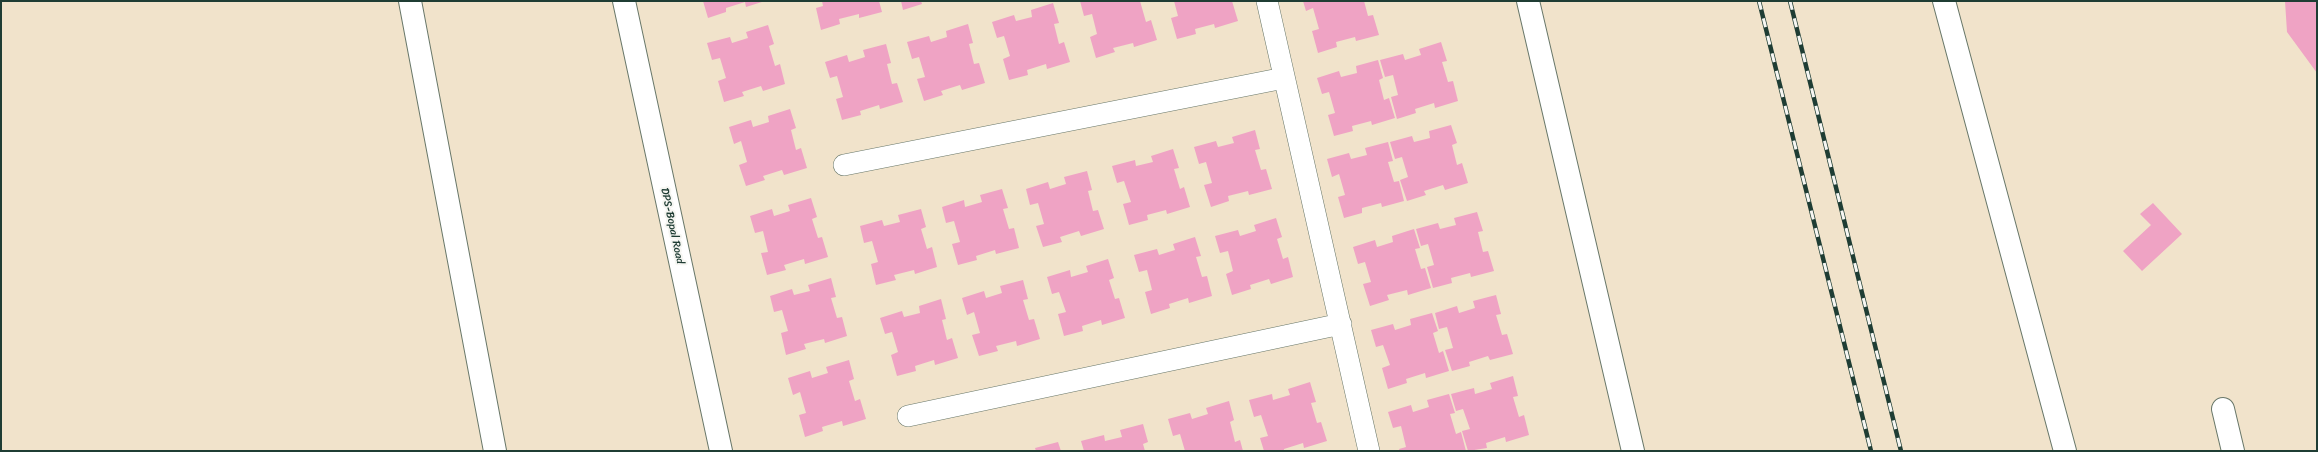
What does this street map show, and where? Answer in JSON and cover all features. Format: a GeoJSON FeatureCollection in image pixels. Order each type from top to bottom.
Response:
{"type":"FeatureCollection","features":[{"type":"Feature","properties":{"kind":"street"},"geometry":{"type":"LineString","coordinates":[[410,1],[495,451]]}},
{"type":"Feature","properties":{"kind":"street","name":"DPS-Bopal Road"},"geometry":{"type":"LineString","coordinates":[[624,1],[721,451]]}},
{"type":"Feature","properties":{"kind":"street"},"geometry":{"type":"LineString","coordinates":[[1528,1],[1633,451]]}},
{"type":"Feature","properties":{"kind":"street"},"geometry":{"type":"LineString","coordinates":[[1944,1],[2065,451]]}},
{"type":"Feature","properties":{"kind":"street"},"geometry":{"type":"LineString","coordinates":[[2223,409],[2233,451]]}},
{"type":"Feature","properties":{"kind":"lane"},"geometry":{"type":"LineString","coordinates":[[1267,1],[1369,451]]}},
{"type":"Feature","properties":{"kind":"lane"},"geometry":{"type":"LineString","coordinates":[[844,165],[1284,78]]}},
{"type":"Feature","properties":{"kind":"lane"},"geometry":{"type":"LineString","coordinates":[[908,416],[1341,324]]}},
{"type":"Feature","properties":{"kind":"building"},"geometry":{"type":"Polygon","coordinates":[[[703,1],[765,1],[746,7],[745,2],[726,8],[726,12],[708,18],[703,1]]]}},
{"type":"Feature","properties":{"kind":"building"},"geometry":{"type":"Polygon","coordinates":[[[822,1],[879,1],[882,12],[859,18],[859,14],[839,19],[840,24],[821,30],[816,8],[823,6],[822,1]]]}},
{"type":"Feature","properties":{"kind":"building"},"geometry":{"type":"Polygon","coordinates":[[[901,1],[921,1],[922,4],[903,10],[901,1]]]}},
{"type":"Feature","properties":{"kind":"building"},"geometry":{"type":"Polygon","coordinates":[[[1080,1],[1140,1],[1146,22],[1151,20],[1157,40],[1134,47],[1133,43],[1113,48],[1115,52],[1096,58],[1090,37],[1097,34],[1092,14],[1084,16],[1080,1]]]}},
{"type":"Feature","properties":{"kind":"building"},"geometry":{"type":"Polygon","coordinates":[[[1174,1],[1232,1],[1238,21],[1215,28],[1214,24],[1195,29],[1196,34],[1177,39],[1171,18],[1178,16],[1174,1]]]}},
{"type":"Feature","properties":{"kind":"building"},"geometry":{"type":"Polygon","coordinates":[[[1303,1],[1364,1],[1368,16],[1373,15],[1379,35],[1356,41],[1355,37],[1336,42],[1337,47],[1318,53],[1312,31],[1319,29],[1313,8],[1306,11],[1303,1]]]}},
{"type":"Feature","properties":{"kind":"building"},"geometry":{"type":"Polygon","coordinates":[[[2285,1],[2317,1],[2317,73],[2287,32],[2285,1]]]}},
{"type":"Feature","properties":{"kind":"building"},"geometry":{"type":"Polygon","coordinates":[[[1053,3],[1059,23],[1054,24],[1059,44],[1064,42],[1070,62],[1047,69],[1046,64],[1027,70],[1028,75],[1009,80],[1003,59],[1010,56],[1004,36],[997,38],[992,22],[1014,15],[1016,21],[1032,17],[1031,10],[1053,3]]]}},
{"type":"Feature","properties":{"kind":"building"},"geometry":{"type":"Polygon","coordinates":[[[968,24],[973,43],[969,44],[974,64],[979,63],[985,83],[962,90],[960,85],[941,91],[943,95],[924,101],[917,79],[925,77],[919,57],[912,59],[907,42],[929,36],[931,42],[947,37],[946,31],[968,24]]]}},
{"type":"Feature","properties":{"kind":"building"},"geometry":{"type":"Polygon","coordinates":[[[768,25],[774,44],[769,46],[775,66],[780,64],[785,84],[763,91],[761,86],[742,92],[744,96],[724,102],[718,81],[726,78],[720,58],[712,60],[707,43],[730,37],[732,43],[748,38],[746,32],[768,25]]]}},
{"type":"Feature","properties":{"kind":"building"},"geometry":{"type":"Polygon","coordinates":[[[1441,42],[1447,61],[1442,62],[1448,82],[1453,81],[1458,101],[1435,108],[1434,103],[1415,109],[1416,113],[1397,119],[1391,97],[1398,95],[1393,75],[1385,77],[1380,60],[1403,54],[1405,60],[1421,55],[1419,49],[1441,42]]]}},
{"type":"Feature","properties":{"kind":"building"},"geometry":{"type":"Polygon","coordinates":[[[886,44],[891,63],[887,64],[892,84],[897,83],[903,102],[880,109],[879,105],[860,111],[861,115],[842,120],[836,99],[843,97],[837,76],[830,78],[825,62],[847,55],[849,62],[865,57],[863,50],[886,44]]]}},
{"type":"Feature","properties":{"kind":"building"},"geometry":{"type":"Polygon","coordinates":[[[1378,60],[1383,78],[1379,80],[1384,100],[1389,98],[1395,118],[1372,125],[1371,121],[1352,126],[1353,131],[1334,136],[1328,115],[1335,113],[1329,92],[1322,94],[1317,78],[1339,71],[1341,77],[1357,73],[1356,66],[1378,60]]]}},
{"type":"Feature","properties":{"kind":"building"},"geometry":{"type":"Polygon","coordinates":[[[790,109],[796,128],[791,130],[796,150],[801,148],[807,168],[784,175],[782,170],[763,176],[765,180],[746,186],[739,165],[747,162],[741,141],[734,144],[729,127],[751,120],[753,127],[769,122],[768,116],[790,109]]]}},
{"type":"Feature","properties":{"kind":"building"},"geometry":{"type":"Polygon","coordinates":[[[1451,125],[1457,143],[1452,145],[1457,165],[1462,163],[1468,183],[1445,190],[1443,185],[1424,191],[1426,195],[1407,201],[1400,180],[1408,177],[1402,157],[1395,159],[1390,142],[1412,136],[1414,142],[1430,138],[1429,131],[1451,125]]]}},
{"type":"Feature","properties":{"kind":"building"},"geometry":{"type":"Polygon","coordinates":[[[1255,130],[1260,149],[1255,150],[1261,170],[1266,169],[1272,189],[1249,195],[1248,191],[1228,196],[1229,201],[1211,207],[1204,185],[1212,183],[1206,162],[1199,164],[1194,147],[1216,141],[1218,147],[1234,143],[1232,137],[1255,130]]]}},
{"type":"Feature","properties":{"kind":"building"},"geometry":{"type":"Polygon","coordinates":[[[1388,142],[1393,161],[1388,162],[1394,182],[1399,181],[1404,201],[1382,207],[1381,203],[1362,208],[1362,213],[1344,218],[1338,197],[1345,195],[1339,174],[1332,177],[1327,159],[1349,153],[1351,159],[1367,155],[1365,148],[1388,142]]]}},
{"type":"Feature","properties":{"kind":"building"},"geometry":{"type":"Polygon","coordinates":[[[1173,149],[1179,168],[1174,169],[1180,189],[1184,187],[1190,207],[1167,214],[1166,210],[1147,215],[1148,220],[1129,225],[1123,204],[1131,202],[1124,181],[1117,183],[1112,166],[1135,160],[1136,166],[1153,162],[1151,156],[1173,149]]]}},
{"type":"Feature","properties":{"kind":"building"},"geometry":{"type":"Polygon","coordinates":[[[1087,171],[1092,190],[1088,191],[1093,211],[1098,210],[1104,229],[1081,236],[1079,231],[1060,237],[1062,242],[1043,247],[1036,226],[1044,224],[1038,203],[1030,205],[1026,189],[1048,182],[1050,189],[1066,184],[1064,177],[1087,171]]]}},
{"type":"Feature","properties":{"kind":"building"},"geometry":{"type":"Polygon","coordinates":[[[1002,189],[1008,208],[1003,209],[1009,229],[1014,228],[1019,248],[996,254],[995,250],[976,256],[977,260],[958,265],[952,244],[960,242],[954,221],[946,223],[942,207],[964,200],[965,207],[982,202],[980,195],[1002,189]]]}},
{"type":"Feature","properties":{"kind":"building"},"geometry":{"type":"Polygon","coordinates":[[[811,198],[817,217],[812,219],[818,238],[822,237],[828,257],[805,264],[804,259],[784,265],[786,270],[767,275],[761,253],[768,252],[763,231],[755,233],[750,216],[772,209],[774,216],[790,211],[788,205],[811,198]]]}},
{"type":"Feature","properties":{"kind":"building"},"geometry":{"type":"Polygon","coordinates":[[[2153,203],[2182,234],[2142,271],[2123,251],[2151,225],[2140,214],[2153,203]]]}},
{"type":"Feature","properties":{"kind":"building"},"geometry":{"type":"Polygon","coordinates":[[[921,209],[926,227],[921,229],[927,249],[932,247],[937,267],[915,274],[914,270],[894,275],[896,280],[876,285],[871,264],[878,262],[872,241],[864,243],[860,226],[882,220],[884,226],[900,222],[898,215],[921,209]]]}},
{"type":"Feature","properties":{"kind":"building"},"geometry":{"type":"Polygon","coordinates":[[[1477,212],[1483,231],[1478,232],[1483,252],[1488,251],[1494,271],[1471,277],[1470,273],[1451,278],[1452,283],[1433,288],[1427,267],[1434,265],[1428,244],[1421,246],[1416,229],[1438,223],[1440,229],[1456,225],[1454,218],[1477,212]]]}},
{"type":"Feature","properties":{"kind":"building"},"geometry":{"type":"Polygon","coordinates":[[[1276,218],[1282,237],[1277,239],[1283,259],[1288,257],[1293,277],[1271,284],[1269,279],[1250,285],[1251,289],[1232,295],[1226,274],[1233,271],[1228,251],[1220,253],[1215,236],[1238,230],[1240,236],[1256,231],[1254,225],[1276,218]]]}},
{"type":"Feature","properties":{"kind":"building"},"geometry":{"type":"Polygon","coordinates":[[[1414,229],[1420,248],[1415,249],[1421,269],[1425,268],[1431,288],[1408,295],[1407,290],[1387,295],[1389,300],[1370,306],[1363,284],[1371,282],[1365,262],[1358,264],[1353,247],[1375,240],[1377,247],[1393,242],[1392,236],[1414,229]]]}},
{"type":"Feature","properties":{"kind":"building"},"geometry":{"type":"Polygon","coordinates":[[[1195,237],[1201,256],[1196,257],[1202,277],[1207,276],[1212,296],[1189,303],[1188,298],[1169,304],[1170,308],[1151,314],[1145,292],[1152,290],[1147,270],[1139,272],[1134,255],[1157,249],[1159,255],[1175,250],[1173,244],[1195,237]]]}},
{"type":"Feature","properties":{"kind":"building"},"geometry":{"type":"Polygon","coordinates":[[[1108,259],[1114,278],[1109,280],[1115,299],[1119,298],[1125,318],[1102,325],[1101,320],[1082,326],[1083,331],[1064,336],[1058,314],[1066,312],[1059,292],[1052,294],[1047,277],[1070,270],[1071,277],[1088,272],[1086,266],[1108,259]]]}},
{"type":"Feature","properties":{"kind":"building"},"geometry":{"type":"Polygon","coordinates":[[[831,278],[836,297],[831,298],[837,318],[842,317],[847,336],[825,343],[824,339],[804,344],[806,349],[786,355],[781,333],[788,331],[782,310],[774,312],[770,296],[792,289],[794,295],[810,291],[808,285],[831,278]]]}},
{"type":"Feature","properties":{"kind":"building"},"geometry":{"type":"Polygon","coordinates":[[[1023,280],[1028,299],[1023,300],[1029,320],[1034,319],[1040,339],[1017,346],[1016,341],[996,346],[998,351],[979,356],[972,335],[980,333],[974,312],[967,315],[962,298],[984,291],[986,298],[1002,293],[1000,286],[1023,280]]]}},
{"type":"Feature","properties":{"kind":"building"},"geometry":{"type":"Polygon","coordinates":[[[1496,295],[1501,314],[1496,315],[1502,335],[1507,334],[1513,354],[1490,360],[1488,356],[1469,362],[1470,366],[1452,371],[1445,350],[1453,348],[1447,327],[1439,329],[1435,313],[1457,306],[1459,313],[1475,308],[1473,301],[1496,295]]]}},
{"type":"Feature","properties":{"kind":"building"},"geometry":{"type":"Polygon","coordinates":[[[941,299],[946,319],[942,320],[947,340],[952,338],[958,358],[935,365],[934,360],[915,366],[916,371],[897,376],[891,355],[898,352],[892,332],[885,334],[880,318],[902,311],[904,317],[920,313],[919,306],[941,299]]]}},
{"type":"Feature","properties":{"kind":"building"},"geometry":{"type":"Polygon","coordinates":[[[1432,313],[1438,331],[1433,333],[1439,353],[1443,351],[1449,371],[1426,378],[1425,373],[1406,379],[1407,383],[1388,389],[1382,368],[1390,365],[1383,345],[1376,347],[1371,330],[1393,324],[1395,330],[1411,325],[1410,319],[1432,313]]]}},
{"type":"Feature","properties":{"kind":"building"},"geometry":{"type":"Polygon","coordinates":[[[849,360],[854,379],[849,381],[855,401],[860,399],[866,419],[843,426],[842,421],[822,427],[823,431],[805,437],[799,415],[806,413],[800,392],[793,395],[788,378],[810,371],[812,378],[828,373],[826,367],[849,360]]]}},
{"type":"Feature","properties":{"kind":"building"},"geometry":{"type":"Polygon","coordinates":[[[1513,376],[1518,396],[1513,397],[1519,417],[1524,415],[1529,435],[1506,442],[1505,437],[1486,443],[1487,448],[1468,451],[1462,431],[1470,429],[1463,409],[1456,411],[1451,394],[1474,388],[1475,394],[1492,389],[1490,383],[1513,376]]]}},
{"type":"Feature","properties":{"kind":"building"},"geometry":{"type":"Polygon","coordinates":[[[1310,382],[1316,402],[1311,403],[1317,423],[1321,422],[1327,441],[1304,448],[1303,443],[1284,449],[1284,451],[1264,451],[1260,438],[1268,436],[1261,415],[1254,417],[1249,400],[1272,394],[1273,400],[1290,395],[1288,389],[1310,382]]]}},
{"type":"Feature","properties":{"kind":"building"},"geometry":{"type":"Polygon","coordinates":[[[1449,394],[1455,413],[1450,414],[1456,434],[1461,432],[1466,451],[1400,451],[1399,449],[1406,447],[1401,426],[1393,428],[1388,412],[1411,405],[1413,412],[1429,407],[1427,400],[1449,394]]]}},
{"type":"Feature","properties":{"kind":"building"},"geometry":{"type":"Polygon","coordinates":[[[1229,401],[1234,420],[1230,422],[1235,442],[1240,440],[1243,451],[1185,451],[1180,434],[1173,436],[1168,419],[1190,413],[1192,419],[1208,414],[1206,408],[1229,401]]]}},
{"type":"Feature","properties":{"kind":"building"},"geometry":{"type":"Polygon","coordinates":[[[1143,424],[1148,442],[1143,444],[1145,451],[1084,451],[1081,441],[1104,435],[1105,441],[1122,437],[1120,430],[1143,424]]]}},
{"type":"Feature","properties":{"kind":"building"},"geometry":{"type":"Polygon","coordinates":[[[1058,442],[1061,451],[1036,451],[1035,448],[1058,442]]]}},
{"type":"Feature","properties":{"kind":"railway"},"geometry":{"type":"LineString","coordinates":[[1759,1],[1871,451]]}},
{"type":"Feature","properties":{"kind":"railway"},"geometry":{"type":"LineString","coordinates":[[1790,1],[1901,451]]}}]}
